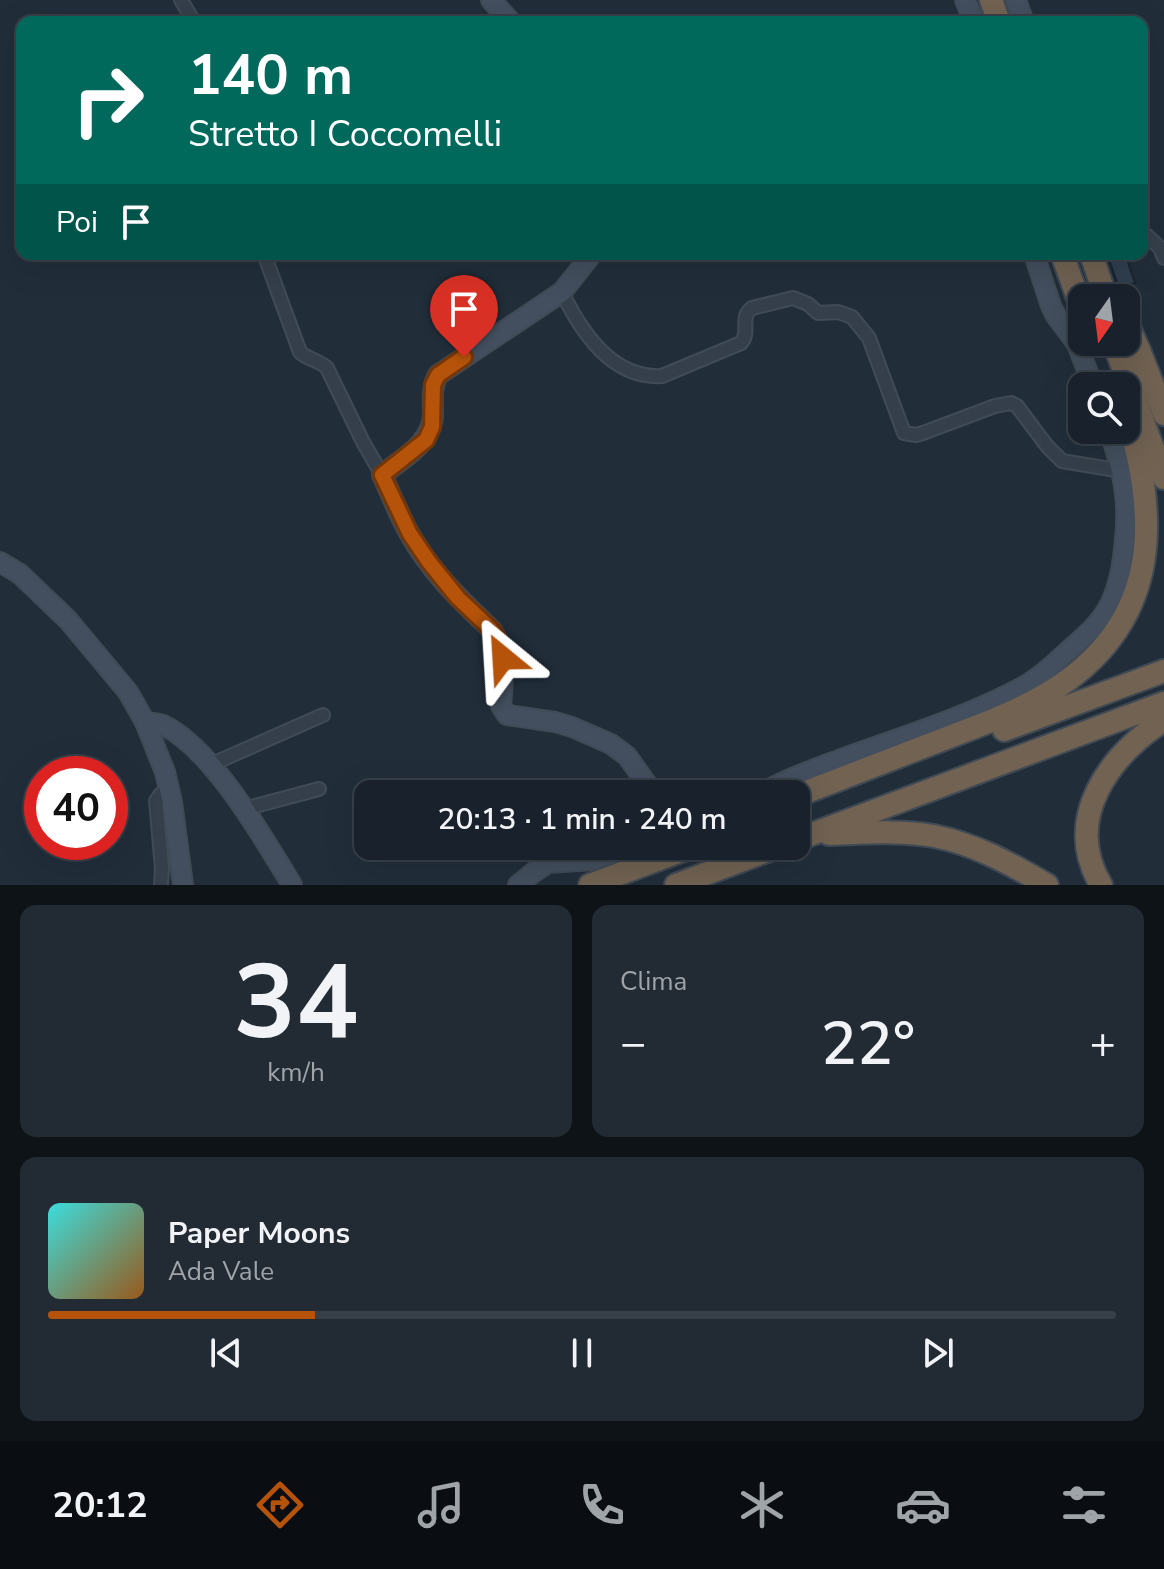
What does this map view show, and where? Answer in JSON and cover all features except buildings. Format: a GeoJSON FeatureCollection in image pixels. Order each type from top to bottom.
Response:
{"type":"FeatureCollection","features":[{"type":"Feature","properties":{"kind":"highway"},"geometry":{"type":"LineString","coordinates":[[1064,260],[1073,284]]}},
{"type":"Feature","properties":{"kind":"highway"},"geometry":{"type":"LineString","coordinates":[[1073,260],[1083,284]]}},
{"type":"Feature","properties":{"kind":"highway"},"geometry":{"type":"LineString","coordinates":[[1083,260],[1091,284]]}},
{"type":"Feature","properties":{"kind":"highway"},"geometry":{"type":"LineString","coordinates":[[1093,260],[1101,284]]}},
{"type":"Feature","properties":{"kind":"highway"},"geometry":{"type":"LineString","coordinates":[[1103,260],[1111,284]]}},
{"type":"Feature","properties":{"kind":"highway"},"geometry":{"type":"LineString","coordinates":[[1119,356],[1164,478]]}},
{"type":"Feature","properties":{"kind":"highway"},"geometry":{"type":"LineString","coordinates":[[1122,356],[1164,449]]}},
{"type":"Feature","properties":{"kind":"highway"},"geometry":{"type":"LineString","coordinates":[[1125,356],[1164,414]]}},
{"type":"Feature","properties":{"kind":"highway"},"geometry":{"type":"LineString","coordinates":[[810,791],[1009,714],[1053,690],[1108,642],[1123,620],[1138,587],[1145,559],[1145,488],[1135,444]]}},
{"type":"Feature","properties":{"kind":"highway"},"geometry":{"type":"LineString","coordinates":[[810,803],[1164,671]]}},
{"type":"Feature","properties":{"kind":"highway"},"geometry":{"type":"LineString","coordinates":[[810,835],[1164,703]]}},
{"type":"Feature","properties":{"kind":"highway"},"geometry":{"type":"LineString","coordinates":[[1101,885],[1092,867],[1088,846],[1089,817],[1094,799],[1118,758],[1164,720]]}},
{"type":"Feature","properties":{"kind":"highway"},"geometry":{"type":"LineString","coordinates":[[810,837],[894,833],[933,836],[991,855],[1047,885]]}},
{"type":"Feature","properties":{"kind":"highway"},"geometry":{"type":"LineString","coordinates":[[590,885],[657,860]]}},
{"type":"Feature","properties":{"kind":"highway"},"geometry":{"type":"LineString","coordinates":[[676,885],[743,860]]}},
{"type":"Feature","properties":{"kind":"street"},"geometry":{"type":"LineString","coordinates":[[491,0],[506,16]]}},
{"type":"Feature","properties":{"kind":"street"},"geometry":{"type":"LineString","coordinates":[[1148,237],[1160,248],[1164,258]]}},
{"type":"Feature","properties":{"kind":"street"},"geometry":{"type":"LineString","coordinates":[[266,260],[300,352],[327,368],[410,534],[458,598],[497,638],[503,658],[501,706],[504,712],[572,727],[611,744],[627,756],[644,780]]}},
{"type":"Feature","properties":{"kind":"street"},"geometry":{"type":"LineString","coordinates":[[382,475],[426,440],[432,427],[433,385],[438,375],[562,292],[587,260]]}},
{"type":"Feature","properties":{"kind":"street"},"geometry":{"type":"LineString","coordinates":[[1036,260],[1051,306],[1077,344],[1088,372]]}},
{"type":"Feature","properties":{"kind":"street"},"geometry":{"type":"LineString","coordinates":[[562,292],[572,313],[606,355],[621,368],[652,377],[662,376],[741,343],[746,335],[745,317],[752,308],[793,298],[808,304],[818,313],[846,314],[858,323],[869,338],[904,433],[916,435],[1011,403],[1062,461],[1122,471]]}},
{"type":"Feature","properties":{"kind":"street"},"geometry":{"type":"LineString","coordinates":[[787,780],[953,718],[1021,689],[1075,646],[1105,613],[1118,583],[1123,559],[1126,495],[1113,444]]}},
{"type":"Feature","properties":{"kind":"street"},"geometry":{"type":"LineString","coordinates":[[0,562],[20,574],[68,620],[128,692],[145,722],[169,787],[183,885]]}},
{"type":"Feature","properties":{"kind":"street"},"geometry":{"type":"LineString","coordinates":[[210,765],[323,715]]}},
{"type":"Feature","properties":{"kind":"street"},"geometry":{"type":"LineString","coordinates":[[145,722],[172,730],[210,765],[245,811],[292,885]]}},
{"type":"Feature","properties":{"kind":"street"},"geometry":{"type":"LineString","coordinates":[[161,885],[156,801],[169,787]]}},
{"type":"Feature","properties":{"kind":"street"},"geometry":{"type":"LineString","coordinates":[[245,811],[319,789]]}},
{"type":"Feature","properties":{"kind":"street"},"geometry":{"type":"LineString","coordinates":[[518,885],[548,863],[594,860]]}},
{"type":"Feature","properties":{"kind":"route"},"geometry":{"type":"LineString","coordinates":[[464,357],[438,375],[433,385],[432,427],[426,440],[382,475],[410,534],[446,585],[492,630],[503,658]]}}]}
